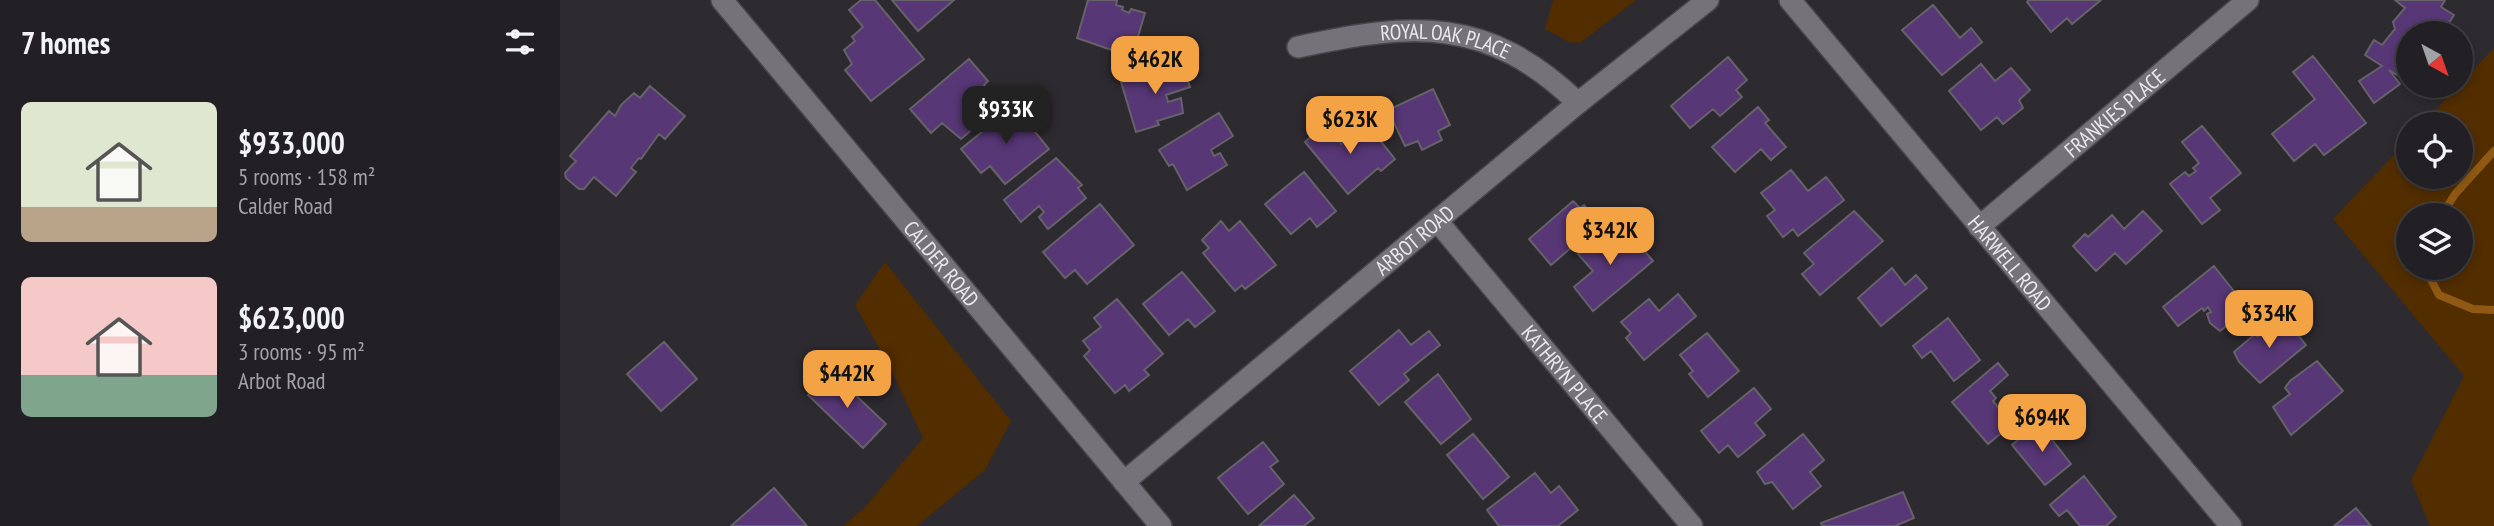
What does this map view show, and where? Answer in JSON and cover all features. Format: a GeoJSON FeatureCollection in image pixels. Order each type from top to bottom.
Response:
{"type":"FeatureCollection","features":[{"type":"Feature","properties":{"kind":"street","name":"CALDER ROAD"},"geometry":{"type":"LineString","coordinates":[[722,0],[1161,526]]}},
{"type":"Feature","properties":{"kind":"street","name":"ARBOT ROAD"},"geometry":{"type":"LineString","coordinates":[[1124,482],[1578,103],[1708,0]]}},
{"type":"Feature","properties":{"kind":"street","name":"HARWELL ROAD"},"geometry":{"type":"LineString","coordinates":[[1790,0],[2231,526]]}},
{"type":"Feature","properties":{"kind":"street","name":"FRANKIES PLACE"},"geometry":{"type":"LineString","coordinates":[[1979,227],[2248,0]]}},
{"type":"Feature","properties":{"kind":"street","name":"ROYAL OAK PLACE"},"geometry":{"type":"LineString","coordinates":[[1298,47],[1381,30],[1468,35],[1493,43],[1548,74],[1578,103]]}},
{"type":"Feature","properties":{"kind":"street","name":"KATHRYN PLACE"},"geometry":{"type":"LineString","coordinates":[[1438,222],[1692,526]]}},
{"type":"Feature","properties":{"kind":"shaded area"},"geometry":{"type":"Polygon","coordinates":[[[1553,0],[1636,0],[1580,43],[1569,42],[1545,29],[1553,0]]]}},
{"type":"Feature","properties":{"kind":"shaded area"},"geometry":{"type":"Polygon","coordinates":[[[2494,48],[2494,526],[2430,526],[2411,480],[2464,376],[2333,219],[2396,153],[2396,189],[2473,189],[2473,112],[2433,112],[2447,98],[2473,98],[2473,70],[2494,48]]]}},
{"type":"Feature","properties":{"kind":"shaded area"},"geometry":{"type":"Polygon","coordinates":[[[885,262],[1011,421],[985,470],[917,526],[843,526],[865,507],[923,438],[891,370],[855,305],[885,262]]]}},
{"type":"Feature","properties":{"kind":"building"},"geometry":{"type":"Polygon","coordinates":[[[861,0],[875,0],[924,59],[871,101],[845,70],[852,64],[844,50],[855,41],[852,37],[863,27],[849,10],[861,0]]]}},
{"type":"Feature","properties":{"kind":"building"},"geometry":{"type":"Polygon","coordinates":[[[892,0],[954,0],[918,31],[892,0]]]}},
{"type":"Feature","properties":{"kind":"building"},"geometry":{"type":"Polygon","coordinates":[[[1088,0],[1117,0],[1116,5],[1123,7],[1122,10],[1129,13],[1131,9],[1145,13],[1132,57],[1077,38],[1088,0]]]}},
{"type":"Feature","properties":{"kind":"building"},"geometry":{"type":"Polygon","coordinates":[[[2101,0],[2072,24],[2067,18],[2051,32],[2027,2],[2101,0]]]}},
{"type":"Feature","properties":{"kind":"building"},"geometry":{"type":"Polygon","coordinates":[[[2395,0],[2445,0],[2441,7],[2454,15],[2450,21],[2396,21],[2396,74],[2389,70],[2396,79],[2396,87],[2374,103],[2359,81],[2382,66],[2365,55],[2374,40],[2382,45],[2395,29],[2393,22],[2405,8],[2395,0]]]}},
{"type":"Feature","properties":{"kind":"building"},"geometry":{"type":"Polygon","coordinates":[[[1933,5],[1960,38],[1971,28],[1982,42],[1942,75],[1902,30],[1933,5]]]}},
{"type":"Feature","properties":{"kind":"building"},"geometry":{"type":"Polygon","coordinates":[[[2313,56],[2366,123],[2324,155],[2315,144],[2294,161],[2272,134],[2315,99],[2293,72],[2313,56]]]}},
{"type":"Feature","properties":{"kind":"building"},"geometry":{"type":"Polygon","coordinates":[[[1728,57],[1747,80],[1736,90],[1742,97],[1720,116],[1713,109],[1690,128],[1671,106],[1728,57]]]}},
{"type":"Feature","properties":{"kind":"building"},"geometry":{"type":"Polygon","coordinates":[[[969,59],[988,81],[984,85],[1001,105],[961,139],[942,123],[931,133],[910,109],[969,59]]]}},
{"type":"Feature","properties":{"kind":"building"},"geometry":{"type":"Polygon","coordinates":[[[1182,63],[1190,87],[1166,95],[1168,102],[1181,98],[1183,113],[1157,121],[1159,125],[1136,132],[1121,82],[1182,63]]]}},
{"type":"Feature","properties":{"kind":"building"},"geometry":{"type":"Polygon","coordinates":[[[1981,64],[1995,81],[2011,68],[2030,90],[2019,100],[2023,108],[2003,124],[1997,117],[1981,130],[1949,91],[1981,64]]]}},
{"type":"Feature","properties":{"kind":"building"},"geometry":{"type":"Polygon","coordinates":[[[650,86],[685,116],[665,139],[659,134],[631,168],[636,172],[616,196],[594,177],[584,189],[579,189],[566,178],[565,173],[576,161],[570,156],[609,111],[615,116],[621,105],[634,93],[640,98],[650,86]]]}},
{"type":"Feature","properties":{"kind":"building"},"geometry":{"type":"Polygon","coordinates":[[[1433,89],[1450,125],[1438,131],[1442,140],[1422,150],[1418,141],[1405,146],[1388,110],[1433,89]]]}},
{"type":"Feature","properties":{"kind":"building"},"geometry":{"type":"Polygon","coordinates":[[[1014,106],[1049,149],[1005,184],[990,166],[981,173],[961,149],[1014,106]]]}},
{"type":"Feature","properties":{"kind":"building"},"geometry":{"type":"Polygon","coordinates":[[[1758,107],[1769,120],[1765,123],[1786,147],[1771,160],[1761,149],[1735,172],[1712,147],[1758,107]]]}},
{"type":"Feature","properties":{"kind":"building"},"geometry":{"type":"Polygon","coordinates":[[[1219,113],[1233,136],[1211,150],[1214,156],[1220,153],[1227,165],[1187,190],[1173,164],[1169,166],[1159,150],[1219,113]]]}},
{"type":"Feature","properties":{"kind":"building"},"geometry":{"type":"Polygon","coordinates":[[[1366,123],[1395,159],[1381,171],[1378,168],[1348,194],[1305,142],[1325,124],[1341,144],[1348,138],[1350,141],[1366,123]]]}},
{"type":"Feature","properties":{"kind":"building"},"geometry":{"type":"Polygon","coordinates":[[[2202,126],[2241,173],[2210,198],[2220,210],[2202,224],[2170,184],[2185,172],[2189,176],[2196,171],[2193,168],[2199,163],[2182,142],[2202,126]]]}},
{"type":"Feature","properties":{"kind":"building"},"geometry":{"type":"Polygon","coordinates":[[[1056,158],[1082,185],[1078,188],[1086,198],[1048,229],[1039,217],[1044,212],[1039,206],[1021,222],[1004,200],[1056,158]]]}},
{"type":"Feature","properties":{"kind":"building"},"geometry":{"type":"Polygon","coordinates":[[[1791,170],[1808,191],[1826,177],[1844,200],[1798,236],[1793,229],[1783,237],[1767,216],[1775,210],[1761,193],[1791,170]]]}},
{"type":"Feature","properties":{"kind":"building"},"geometry":{"type":"Polygon","coordinates":[[[1304,172],[1336,211],[1317,227],[1310,218],[1291,234],[1265,204],[1304,172]]]}},
{"type":"Feature","properties":{"kind":"building"},"geometry":{"type":"Polygon","coordinates":[[[1573,201],[1580,208],[1584,205],[1600,223],[1551,265],[1529,239],[1573,201]]]}},
{"type":"Feature","properties":{"kind":"building"},"geometry":{"type":"Polygon","coordinates":[[[1100,204],[1134,245],[1087,284],[1075,270],[1065,278],[1043,252],[1100,204]]]}},
{"type":"Feature","properties":{"kind":"building"},"geometry":{"type":"Polygon","coordinates":[[[1854,211],[1883,241],[1820,295],[1802,274],[1814,264],[1804,253],[1854,211]]]}},
{"type":"Feature","properties":{"kind":"building"},"geometry":{"type":"Polygon","coordinates":[[[2143,211],[2162,231],[2126,264],[2115,253],[2096,271],[2073,246],[2085,234],[2088,237],[2112,215],[2124,229],[2143,211]]]}},
{"type":"Feature","properties":{"kind":"building"},"geometry":{"type":"Polygon","coordinates":[[[1221,221],[1229,231],[1240,221],[1276,265],[1245,289],[1242,285],[1235,291],[1203,253],[1209,248],[1202,240],[1221,221]]]}},
{"type":"Feature","properties":{"kind":"building"},"geometry":{"type":"Polygon","coordinates":[[[1612,226],[1631,248],[1637,242],[1653,261],[1593,311],[1574,287],[1593,271],[1578,254],[1612,226]]]}},
{"type":"Feature","properties":{"kind":"building"},"geometry":{"type":"Polygon","coordinates":[[[2214,266],[2248,309],[2220,331],[2210,323],[2207,314],[2211,312],[2208,307],[2204,311],[2202,308],[2178,326],[2163,307],[2214,266]]]}},
{"type":"Feature","properties":{"kind":"building"},"geometry":{"type":"Polygon","coordinates":[[[1892,268],[1905,285],[1916,275],[1927,288],[1881,326],[1858,298],[1892,268]]]}},
{"type":"Feature","properties":{"kind":"building"},"geometry":{"type":"Polygon","coordinates":[[[1182,272],[1215,311],[1195,327],[1188,319],[1169,335],[1143,304],[1182,272]]]}},
{"type":"Feature","properties":{"kind":"building"},"geometry":{"type":"Polygon","coordinates":[[[1678,294],[1696,316],[1644,360],[1626,338],[1631,333],[1621,322],[1649,299],[1659,311],[1678,294]]]}},
{"type":"Feature","properties":{"kind":"building"},"geometry":{"type":"Polygon","coordinates":[[[1117,299],[1163,354],[1144,370],[1149,375],[1129,391],[1125,385],[1115,393],[1084,356],[1090,350],[1083,341],[1101,327],[1094,318],[1117,299]]]}},
{"type":"Feature","properties":{"kind":"building"},"geometry":{"type":"Polygon","coordinates":[[[1948,318],[1980,360],[1954,381],[1931,351],[1922,358],[1913,346],[1948,318]]]}},
{"type":"Feature","properties":{"kind":"building"},"geometry":{"type":"Polygon","coordinates":[[[2285,319],[2306,345],[2260,383],[2239,362],[2234,352],[2255,334],[2257,337],[2285,319]]]}},
{"type":"Feature","properties":{"kind":"building"},"geometry":{"type":"Polygon","coordinates":[[[1399,330],[1411,345],[1429,331],[1440,345],[1404,374],[1409,380],[1379,405],[1350,371],[1399,330]]]}},
{"type":"Feature","properties":{"kind":"building"},"geometry":{"type":"Polygon","coordinates":[[[1707,333],[1739,371],[1708,397],[1689,374],[1693,371],[1680,355],[1707,333]]]}},
{"type":"Feature","properties":{"kind":"building"},"geometry":{"type":"Polygon","coordinates":[[[664,342],[697,379],[661,411],[627,374],[664,342]]]}},
{"type":"Feature","properties":{"kind":"building"},"geometry":{"type":"Polygon","coordinates":[[[2317,361],[2343,391],[2291,435],[2273,407],[2290,394],[2285,388],[2290,381],[2317,361]]]}},
{"type":"Feature","properties":{"kind":"building"},"geometry":{"type":"Polygon","coordinates":[[[1998,363],[2008,375],[1990,391],[1996,398],[1993,401],[2012,424],[1988,444],[1952,402],[1998,363]]]}},
{"type":"Feature","properties":{"kind":"building"},"geometry":{"type":"Polygon","coordinates":[[[830,371],[886,424],[863,448],[808,395],[830,371]]]}},
{"type":"Feature","properties":{"kind":"building"},"geometry":{"type":"Polygon","coordinates":[[[1438,374],[1471,419],[1441,444],[1405,402],[1438,374]]]}},
{"type":"Feature","properties":{"kind":"building"},"geometry":{"type":"Polygon","coordinates":[[[1754,388],[1771,409],[1755,423],[1765,435],[1738,457],[1728,445],[1719,453],[1701,431],[1754,388]]]}},
{"type":"Feature","properties":{"kind":"building"},"geometry":{"type":"Polygon","coordinates":[[[2039,423],[2071,464],[2045,485],[2012,445],[2039,423]]]}},
{"type":"Feature","properties":{"kind":"building"},"geometry":{"type":"Polygon","coordinates":[[[1473,434],[1509,477],[1483,499],[1447,455],[1473,434]]]}},
{"type":"Feature","properties":{"kind":"building"},"geometry":{"type":"Polygon","coordinates":[[[1803,434],[1824,460],[1810,472],[1821,486],[1793,509],[1772,482],[1765,484],[1757,472],[1803,434]]]}},
{"type":"Feature","properties":{"kind":"building"},"geometry":{"type":"Polygon","coordinates":[[[1263,442],[1278,461],[1270,467],[1284,484],[1248,514],[1218,478],[1263,442]]]}},
{"type":"Feature","properties":{"kind":"building"},"geometry":{"type":"Polygon","coordinates":[[[1535,473],[1551,493],[1559,486],[1578,510],[1558,526],[1499,526],[1487,510],[1535,473]]]}},
{"type":"Feature","properties":{"kind":"building"},"geometry":{"type":"Polygon","coordinates":[[[2084,476],[2116,517],[2106,526],[2080,526],[2067,510],[2059,516],[2050,505],[2084,476]]]}},
{"type":"Feature","properties":{"kind":"building"},"geometry":{"type":"Polygon","coordinates":[[[774,488],[807,526],[731,526],[774,488]]]}},
{"type":"Feature","properties":{"kind":"building"},"geometry":{"type":"Polygon","coordinates":[[[1903,492],[1914,518],[1895,526],[1822,526],[1821,523],[1903,492]]]}},
{"type":"Feature","properties":{"kind":"building"},"geometry":{"type":"Polygon","coordinates":[[[1294,495],[1314,518],[1304,526],[1259,526],[1294,495]]]}},
{"type":"Feature","properties":{"kind":"building"},"geometry":{"type":"Polygon","coordinates":[[[2356,508],[2371,526],[2334,526],[2356,508]]]}},
{"type":"Feature","properties":{"kind":"waterway"},"geometry":{"type":"LineString","coordinates":[[2449,203],[2494,151]]}},
{"type":"Feature","properties":{"kind":"waterway"},"geometry":{"type":"LineString","coordinates":[[2431,280],[2439,295],[2473,309],[2494,310]]}}]}
